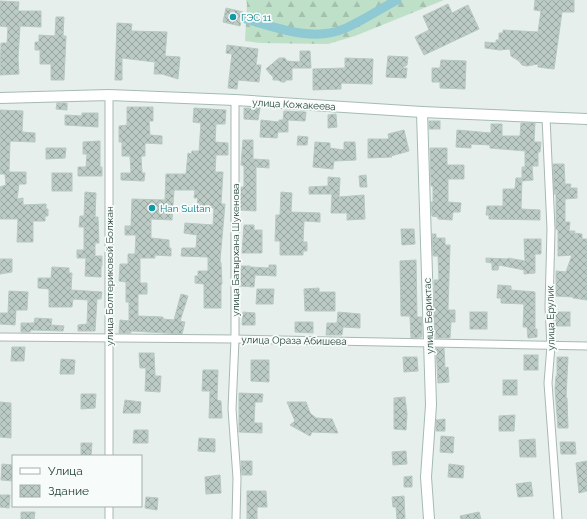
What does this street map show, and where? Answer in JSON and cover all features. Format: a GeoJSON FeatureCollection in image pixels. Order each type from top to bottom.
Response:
{"type":"FeatureCollection","features":[{"type":"Feature","properties":{"kind":"street","name":"улица Кожакеева"},"geometry":{"type":"LineString","coordinates":[[0,98],[109,95],[235,100],[422,112],[587,119]]}},
{"type":"Feature","properties":{"kind":"street","name":"улица Болтериковой Болжан"},"geometry":{"type":"LineString","coordinates":[[109,95],[109,455]]}},
{"type":"Feature","properties":{"kind":"street","name":"улица Батырхана Шукенова"},"geometry":{"type":"LineString","coordinates":[[235,100],[235,339],[232,409],[237,478],[236,519]]}},
{"type":"Feature","properties":{"kind":"street","name":"улица Бериктас"},"geometry":{"type":"LineString","coordinates":[[422,112],[431,405],[426,477],[429,519]]}},
{"type":"Feature","properties":{"kind":"street","name":"улица Ерулик"},"geometry":{"type":"LineString","coordinates":[[546,117],[551,229],[549,307],[551,346],[548,383],[558,519]]}},
{"type":"Feature","properties":{"kind":"street","name":"улица Ораза Абишева"},"geometry":{"type":"LineString","coordinates":[[0,337],[235,339],[587,346]]}},
{"type":"Feature","properties":{"kind":"street"},"geometry":{"type":"LineString","coordinates":[[109,507],[109,519]]}},
{"type":"Feature","properties":{"kind":"green space"},"geometry":{"type":"Polygon","coordinates":[[[246,0],[444,0],[355,36],[328,44],[260,43],[245,41],[246,0]]]}},
{"type":"Feature","properties":{"kind":"building"},"geometry":{"type":"Polygon","coordinates":[[[535,0],[574,0],[574,12],[562,12],[554,69],[538,67],[538,64],[527,66],[522,65],[511,56],[510,49],[500,50],[485,48],[485,42],[496,43],[496,40],[499,40],[499,33],[503,33],[503,30],[538,32],[541,11],[534,10],[535,0]]]}},
{"type":"Feature","properties":{"kind":"building"},"geometry":{"type":"Polygon","coordinates":[[[0,1],[19,2],[18,11],[41,11],[41,27],[20,26],[18,58],[19,74],[0,75],[1,43],[7,43],[8,27],[0,26],[0,1]]]}},
{"type":"Feature","properties":{"kind":"building"},"geometry":{"type":"Polygon","coordinates":[[[448,4],[452,13],[468,5],[479,29],[424,55],[415,37],[429,30],[423,16],[448,4]]]}},
{"type":"Feature","properties":{"kind":"building","name":"ГЭС 11"},"geometry":{"type":"Polygon","coordinates":[[[226,8],[243,12],[240,26],[223,22],[226,8]]]}},
{"type":"Feature","properties":{"kind":"building"},"geometry":{"type":"Polygon","coordinates":[[[56,17],[64,17],[63,36],[66,36],[64,80],[51,80],[51,64],[40,64],[40,50],[35,50],[35,42],[39,42],[39,35],[55,36],[56,17]]]}},
{"type":"Feature","properties":{"kind":"building"},"geometry":{"type":"Polygon","coordinates":[[[117,23],[132,24],[131,31],[167,32],[165,56],[180,57],[178,79],[162,74],[154,74],[155,62],[122,58],[122,80],[115,80],[117,23]]]}},
{"type":"Feature","properties":{"kind":"building"},"geometry":{"type":"Polygon","coordinates":[[[227,45],[258,49],[256,65],[261,65],[259,82],[238,80],[237,89],[228,88],[232,54],[226,53],[227,45]]]}},
{"type":"Feature","properties":{"kind":"building"},"geometry":{"type":"Polygon","coordinates":[[[300,51],[310,51],[311,68],[292,68],[292,80],[282,82],[273,80],[273,76],[266,69],[279,58],[285,58],[287,61],[300,62],[300,51]]]}},
{"type":"Feature","properties":{"kind":"building"},"geometry":{"type":"Polygon","coordinates":[[[388,56],[408,57],[407,65],[402,68],[407,68],[406,78],[386,77],[388,56]]]}},
{"type":"Feature","properties":{"kind":"building"},"geometry":{"type":"Polygon","coordinates":[[[345,58],[373,59],[372,84],[341,83],[341,89],[313,90],[313,69],[345,68],[345,58]]]}},
{"type":"Feature","properties":{"kind":"building"},"geometry":{"type":"Polygon","coordinates":[[[441,60],[466,61],[465,89],[440,88],[440,82],[432,82],[432,68],[440,68],[441,60]]]}},
{"type":"Feature","properties":{"kind":"building"},"geometry":{"type":"Polygon","coordinates":[[[57,103],[67,103],[67,110],[56,109],[57,103]]]}},
{"type":"Feature","properties":{"kind":"building"},"geometry":{"type":"Polygon","coordinates":[[[127,107],[153,107],[153,121],[149,121],[150,135],[162,136],[162,144],[145,143],[145,156],[141,156],[142,173],[145,173],[144,181],[121,180],[121,173],[131,173],[130,156],[122,156],[122,142],[119,142],[119,126],[127,125],[127,107]]]}},
{"type":"Feature","properties":{"kind":"building"},"geometry":{"type":"Polygon","coordinates":[[[194,108],[226,110],[225,124],[216,124],[215,142],[228,143],[228,155],[216,155],[215,172],[223,172],[221,204],[225,204],[220,261],[222,284],[221,308],[204,308],[204,284],[195,283],[195,276],[198,276],[198,271],[208,271],[208,257],[181,256],[182,248],[196,248],[197,235],[184,233],[185,223],[213,225],[214,208],[197,206],[198,198],[194,198],[195,190],[174,190],[172,220],[151,219],[151,238],[169,240],[171,256],[155,255],[155,258],[140,258],[140,283],[147,283],[147,294],[138,294],[138,316],[163,317],[163,319],[174,320],[181,294],[188,296],[180,321],[185,322],[182,334],[131,331],[131,333],[119,333],[120,320],[129,321],[129,302],[126,302],[126,282],[119,281],[120,264],[128,264],[128,254],[135,254],[136,235],[125,235],[125,226],[131,226],[132,199],[165,200],[166,174],[186,174],[188,153],[191,154],[192,151],[199,151],[201,123],[193,122],[194,108]]]}},
{"type":"Feature","properties":{"kind":"building"},"geometry":{"type":"Polygon","coordinates":[[[244,108],[260,108],[258,120],[244,119],[244,108]]]}},
{"type":"Feature","properties":{"kind":"building"},"geometry":{"type":"Polygon","coordinates":[[[0,110],[23,111],[22,132],[35,133],[35,142],[10,141],[9,172],[26,172],[26,184],[19,184],[17,199],[23,198],[23,205],[46,204],[46,209],[48,209],[48,216],[45,216],[45,221],[33,221],[33,242],[17,242],[18,219],[0,219],[0,187],[6,185],[5,174],[0,174],[0,110]]]}},
{"type":"Feature","properties":{"kind":"building"},"geometry":{"type":"Polygon","coordinates":[[[284,111],[306,112],[305,121],[288,120],[288,132],[278,132],[277,138],[260,137],[261,120],[279,122],[279,120],[283,120],[284,111]]]}},
{"type":"Feature","properties":{"kind":"building"},"geometry":{"type":"Polygon","coordinates":[[[82,113],[98,113],[98,127],[65,125],[65,115],[82,116],[82,113]]]}},
{"type":"Feature","properties":{"kind":"building"},"geometry":{"type":"Polygon","coordinates":[[[336,114],[337,127],[328,128],[328,115],[336,114]]]}},
{"type":"Feature","properties":{"kind":"building"},"geometry":{"type":"Polygon","coordinates":[[[429,121],[440,121],[440,129],[429,129],[429,121]]]}},
{"type":"Feature","properties":{"kind":"building"},"geometry":{"type":"Polygon","coordinates":[[[521,123],[535,123],[534,142],[541,142],[540,152],[538,152],[538,166],[532,166],[533,180],[522,181],[522,167],[525,167],[525,151],[490,148],[490,145],[471,144],[471,148],[456,147],[457,130],[491,133],[491,124],[502,124],[502,136],[520,136],[521,123]]]}},
{"type":"Feature","properties":{"kind":"building"},"geometry":{"type":"Polygon","coordinates":[[[404,130],[409,151],[391,156],[392,157],[368,158],[368,139],[389,139],[388,134],[404,130]]]}},
{"type":"Feature","properties":{"kind":"building"},"geometry":{"type":"Polygon","coordinates":[[[298,136],[308,137],[307,145],[297,145],[298,136]]]}},
{"type":"Feature","properties":{"kind":"building"},"geometry":{"type":"Polygon","coordinates":[[[243,140],[253,140],[253,159],[269,160],[269,168],[256,167],[256,211],[240,210],[240,187],[244,187],[244,166],[241,165],[243,140]]]}},
{"type":"Feature","properties":{"kind":"building"},"geometry":{"type":"Polygon","coordinates":[[[100,141],[100,167],[102,167],[102,176],[78,176],[78,167],[86,167],[87,154],[83,154],[83,142],[100,141]]]}},
{"type":"Feature","properties":{"kind":"building"},"geometry":{"type":"Polygon","coordinates":[[[315,142],[330,143],[330,148],[344,150],[344,142],[355,142],[356,160],[334,161],[333,169],[313,167],[315,142]]]}},
{"type":"Feature","properties":{"kind":"building"},"geometry":{"type":"Polygon","coordinates":[[[46,148],[66,148],[65,158],[46,159],[46,148]]]}},
{"type":"Feature","properties":{"kind":"building"},"geometry":{"type":"Polygon","coordinates":[[[430,148],[447,148],[447,165],[464,165],[464,179],[448,179],[448,202],[461,203],[460,212],[453,212],[452,220],[438,219],[438,217],[432,216],[431,202],[433,202],[433,186],[431,186],[430,148]]]}},
{"type":"Feature","properties":{"kind":"building"},"geometry":{"type":"Polygon","coordinates":[[[553,164],[564,164],[565,184],[571,184],[570,188],[577,188],[577,198],[565,199],[565,222],[570,222],[569,231],[575,231],[574,233],[582,234],[582,239],[587,239],[587,300],[556,296],[556,271],[566,272],[572,255],[558,256],[558,230],[556,229],[556,194],[554,194],[553,164]]]}},
{"type":"Feature","properties":{"kind":"building"},"geometry":{"type":"Polygon","coordinates":[[[52,173],[72,173],[72,191],[52,191],[52,173]]]}},
{"type":"Feature","properties":{"kind":"building"},"geometry":{"type":"Polygon","coordinates":[[[366,175],[367,187],[360,187],[359,176],[366,175]]]}},
{"type":"Feature","properties":{"kind":"building"},"geometry":{"type":"Polygon","coordinates":[[[328,177],[340,178],[339,197],[364,195],[365,219],[347,220],[347,213],[331,213],[332,194],[309,194],[309,187],[328,186],[328,177]]]}},
{"type":"Feature","properties":{"kind":"building"},"geometry":{"type":"Polygon","coordinates":[[[516,178],[522,178],[521,209],[540,210],[540,220],[489,219],[489,215],[486,215],[487,206],[503,206],[503,189],[515,189],[516,178]]]}},
{"type":"Feature","properties":{"kind":"building"},"geometry":{"type":"Polygon","coordinates":[[[85,192],[96,193],[95,217],[98,217],[99,243],[95,243],[95,256],[102,256],[101,277],[85,276],[86,258],[77,258],[77,250],[84,250],[84,227],[79,227],[80,216],[84,216],[85,192]]]}},
{"type":"Feature","properties":{"kind":"building"},"geometry":{"type":"Polygon","coordinates":[[[281,192],[292,193],[291,212],[320,213],[320,222],[304,221],[303,242],[307,242],[307,251],[303,251],[303,255],[280,255],[280,241],[275,241],[276,215],[280,215],[281,192]]]}},
{"type":"Feature","properties":{"kind":"building"},"geometry":{"type":"Polygon","coordinates":[[[244,225],[254,225],[254,230],[262,230],[262,253],[242,253],[244,225]]]}},
{"type":"Feature","properties":{"kind":"building"},"geometry":{"type":"Polygon","coordinates":[[[401,229],[414,229],[415,244],[402,245],[401,229]]]}},
{"type":"Feature","properties":{"kind":"building"},"geometry":{"type":"Polygon","coordinates":[[[432,234],[436,234],[436,238],[445,238],[445,245],[450,245],[448,310],[455,310],[455,322],[451,322],[450,338],[436,338],[435,334],[434,280],[439,280],[438,256],[433,256],[432,234]]]}},
{"type":"Feature","properties":{"kind":"building"},"geometry":{"type":"Polygon","coordinates":[[[524,239],[541,239],[541,254],[535,254],[535,273],[524,274],[524,270],[499,265],[498,270],[492,270],[492,263],[486,262],[486,258],[508,258],[525,261],[524,239]]]}},
{"type":"Feature","properties":{"kind":"building"},"geometry":{"type":"Polygon","coordinates":[[[0,259],[12,259],[12,272],[0,274],[0,259]]]}},
{"type":"Feature","properties":{"kind":"building"},"geometry":{"type":"Polygon","coordinates":[[[416,260],[417,317],[422,317],[422,337],[411,338],[410,316],[401,316],[400,261],[416,260]]]}},
{"type":"Feature","properties":{"kind":"building"},"geometry":{"type":"Polygon","coordinates":[[[269,265],[276,265],[276,276],[255,275],[254,287],[240,286],[241,266],[269,268],[269,265]]]}},
{"type":"Feature","properties":{"kind":"building"},"geometry":{"type":"Polygon","coordinates":[[[52,267],[69,268],[69,273],[72,273],[71,290],[102,292],[101,299],[97,299],[95,331],[78,331],[78,325],[87,324],[88,300],[73,299],[72,307],[49,307],[49,289],[38,288],[38,278],[51,278],[52,267]]]}},
{"type":"Feature","properties":{"kind":"building"},"geometry":{"type":"Polygon","coordinates":[[[498,285],[511,286],[511,290],[535,292],[535,329],[537,329],[537,337],[528,338],[527,327],[523,327],[524,304],[501,303],[501,298],[497,298],[498,285]]]}},
{"type":"Feature","properties":{"kind":"building"},"geometry":{"type":"Polygon","coordinates":[[[319,288],[319,292],[335,292],[335,311],[305,311],[304,289],[319,288]]]}},
{"type":"Feature","properties":{"kind":"building"},"geometry":{"type":"Polygon","coordinates":[[[257,289],[274,289],[273,304],[256,304],[257,289]]]}},
{"type":"Feature","properties":{"kind":"building"},"geometry":{"type":"Polygon","coordinates":[[[9,291],[28,292],[27,310],[16,310],[15,325],[0,324],[0,313],[8,313],[9,291]]]}},
{"type":"Feature","properties":{"kind":"building"},"geometry":{"type":"Polygon","coordinates":[[[243,312],[255,313],[255,325],[242,325],[243,312]]]}},
{"type":"Feature","properties":{"kind":"building"},"geometry":{"type":"Polygon","coordinates":[[[338,312],[360,314],[360,328],[343,327],[342,335],[326,335],[327,323],[337,323],[338,312]]]}},
{"type":"Feature","properties":{"kind":"building"},"geometry":{"type":"Polygon","coordinates":[[[470,312],[487,312],[487,329],[470,329],[470,312]]]}},
{"type":"Feature","properties":{"kind":"building"},"geometry":{"type":"Polygon","coordinates":[[[555,312],[570,312],[570,326],[555,326],[555,312]]]}},
{"type":"Feature","properties":{"kind":"building"},"geometry":{"type":"Polygon","coordinates":[[[35,318],[52,319],[51,325],[64,326],[63,331],[31,330],[30,332],[21,332],[21,323],[34,323],[35,318]]]}},
{"type":"Feature","properties":{"kind":"building"},"geometry":{"type":"Polygon","coordinates":[[[295,322],[313,322],[313,333],[295,332],[295,322]]]}},
{"type":"Feature","properties":{"kind":"building"},"geometry":{"type":"Polygon","coordinates":[[[12,347],[25,347],[24,361],[11,361],[12,347]]]}},
{"type":"Feature","properties":{"kind":"building"},"geometry":{"type":"Polygon","coordinates":[[[436,348],[444,348],[445,368],[448,367],[449,382],[438,383],[436,348]]]}},
{"type":"Feature","properties":{"kind":"building"},"geometry":{"type":"Polygon","coordinates":[[[139,353],[154,353],[155,376],[161,376],[160,392],[145,391],[146,368],[140,368],[139,353]]]}},
{"type":"Feature","properties":{"kind":"building"},"geometry":{"type":"Polygon","coordinates":[[[524,355],[538,355],[538,370],[524,370],[524,355]]]}},
{"type":"Feature","properties":{"kind":"building"},"geometry":{"type":"Polygon","coordinates":[[[403,357],[417,357],[418,371],[404,372],[403,357]]]}},
{"type":"Feature","properties":{"kind":"building"},"geometry":{"type":"Polygon","coordinates":[[[557,357],[568,357],[566,398],[568,428],[558,428],[555,389],[557,357]]]}},
{"type":"Feature","properties":{"kind":"building"},"geometry":{"type":"Polygon","coordinates":[[[61,359],[75,360],[74,374],[60,374],[61,359]]]}},
{"type":"Feature","properties":{"kind":"building"},"geometry":{"type":"Polygon","coordinates":[[[251,360],[269,360],[269,382],[251,381],[251,360]]]}},
{"type":"Feature","properties":{"kind":"building"},"geometry":{"type":"Polygon","coordinates":[[[203,370],[218,370],[217,400],[221,401],[222,418],[209,418],[210,391],[202,391],[203,370]]]}},
{"type":"Feature","properties":{"kind":"building"},"geometry":{"type":"Polygon","coordinates":[[[503,380],[517,380],[517,395],[503,395],[503,380]]]}},
{"type":"Feature","properties":{"kind":"building"},"geometry":{"type":"Polygon","coordinates":[[[239,393],[263,394],[262,402],[255,402],[254,423],[262,423],[262,433],[239,432],[239,393]]]}},
{"type":"Feature","properties":{"kind":"building"},"geometry":{"type":"Polygon","coordinates":[[[81,394],[96,394],[95,408],[81,409],[81,394]]]}},
{"type":"Feature","properties":{"kind":"building"},"geometry":{"type":"Polygon","coordinates":[[[405,397],[407,414],[406,430],[394,429],[394,398],[405,397]]]}},
{"type":"Feature","properties":{"kind":"building"},"geometry":{"type":"Polygon","coordinates":[[[125,400],[141,402],[140,413],[123,413],[125,400]]]}},
{"type":"Feature","properties":{"kind":"building"},"geometry":{"type":"Polygon","coordinates":[[[0,402],[11,403],[11,438],[0,437],[0,402]]]}},
{"type":"Feature","properties":{"kind":"building"},"geometry":{"type":"Polygon","coordinates":[[[287,402],[306,402],[310,413],[316,418],[332,419],[338,433],[312,432],[310,436],[290,425],[295,421],[287,402]]]}},
{"type":"Feature","properties":{"kind":"building"},"geometry":{"type":"Polygon","coordinates":[[[515,415],[514,431],[499,431],[499,416],[515,415]]]}},
{"type":"Feature","properties":{"kind":"building"},"geometry":{"type":"Polygon","coordinates":[[[445,419],[445,431],[436,431],[436,420],[445,419]]]}},
{"type":"Feature","properties":{"kind":"building"},"geometry":{"type":"Polygon","coordinates":[[[134,430],[148,430],[148,443],[133,443],[134,430]]]}},
{"type":"Feature","properties":{"kind":"building"},"geometry":{"type":"Polygon","coordinates":[[[441,436],[454,437],[453,453],[440,452],[441,436]]]}},
{"type":"Feature","properties":{"kind":"building"},"geometry":{"type":"Polygon","coordinates":[[[199,438],[215,439],[215,452],[198,451],[199,438]]]}},
{"type":"Feature","properties":{"kind":"building"},"geometry":{"type":"Polygon","coordinates":[[[535,439],[536,457],[520,457],[519,440],[535,439]]]}},
{"type":"Feature","properties":{"kind":"building"},"geometry":{"type":"Polygon","coordinates":[[[560,442],[575,442],[576,454],[561,454],[560,442]]]}},
{"type":"Feature","properties":{"kind":"building"},"geometry":{"type":"Polygon","coordinates":[[[81,443],[92,443],[91,455],[81,455],[81,443]]]}},
{"type":"Feature","properties":{"kind":"building"},"geometry":{"type":"Polygon","coordinates":[[[406,451],[407,464],[393,465],[392,452],[406,451]]]}},
{"type":"Feature","properties":{"kind":"building"},"geometry":{"type":"Polygon","coordinates":[[[241,461],[252,461],[252,475],[242,475],[241,461]]]}},
{"type":"Feature","properties":{"kind":"building"},"geometry":{"type":"Polygon","coordinates":[[[587,461],[587,491],[579,493],[576,463],[587,461]]]}},
{"type":"Feature","properties":{"kind":"building"},"geometry":{"type":"Polygon","coordinates":[[[2,464],[12,465],[12,481],[1,480],[2,464]]]}},
{"type":"Feature","properties":{"kind":"building"},"geometry":{"type":"Polygon","coordinates":[[[449,464],[464,466],[463,478],[448,477],[449,464]]]}},
{"type":"Feature","properties":{"kind":"building"},"geometry":{"type":"Polygon","coordinates":[[[220,475],[221,493],[206,494],[205,477],[220,475]]]}},
{"type":"Feature","properties":{"kind":"building"},"geometry":{"type":"Polygon","coordinates":[[[412,476],[412,487],[404,487],[404,477],[412,476]]]}},
{"type":"Feature","properties":{"kind":"building"},"geometry":{"type":"Polygon","coordinates":[[[531,482],[533,496],[518,497],[516,484],[531,482]]]}},
{"type":"Feature","properties":{"kind":"building"},"geometry":{"type":"Polygon","coordinates":[[[247,491],[266,491],[267,507],[257,507],[257,519],[247,519],[247,491]]]}},
{"type":"Feature","properties":{"kind":"building"},"geometry":{"type":"Polygon","coordinates":[[[0,495],[10,495],[9,508],[0,507],[0,495]]]}},
{"type":"Feature","properties":{"kind":"building"},"geometry":{"type":"Polygon","coordinates":[[[404,496],[405,519],[397,519],[396,507],[393,507],[392,497],[404,496]]]}},
{"type":"Feature","properties":{"kind":"building"},"geometry":{"type":"Polygon","coordinates":[[[146,497],[158,498],[157,510],[145,508],[146,497]]]}},
{"type":"Feature","properties":{"kind":"building"},"geometry":{"type":"Polygon","coordinates":[[[21,512],[35,512],[34,519],[21,519],[21,512]]]}},
{"type":"Feature","properties":{"kind":"building"},"geometry":{"type":"Polygon","coordinates":[[[479,512],[481,519],[461,519],[460,516],[479,512]]]}},
{"type":"Feature","properties":{"kind":"waterway"},"geometry":{"type":"LineString","coordinates":[[242,18],[294,32],[320,34],[346,28],[397,0]]}},
{"type":"Feature","properties":{"kind":"place","name":"ГЭС 11"},"geometry":{"type":"Point","coordinates":[233,17]}},
{"type":"Feature","properties":{"kind":"place","name":"Han Sultan"},"geometry":{"type":"Point","coordinates":[152,208]}}]}
